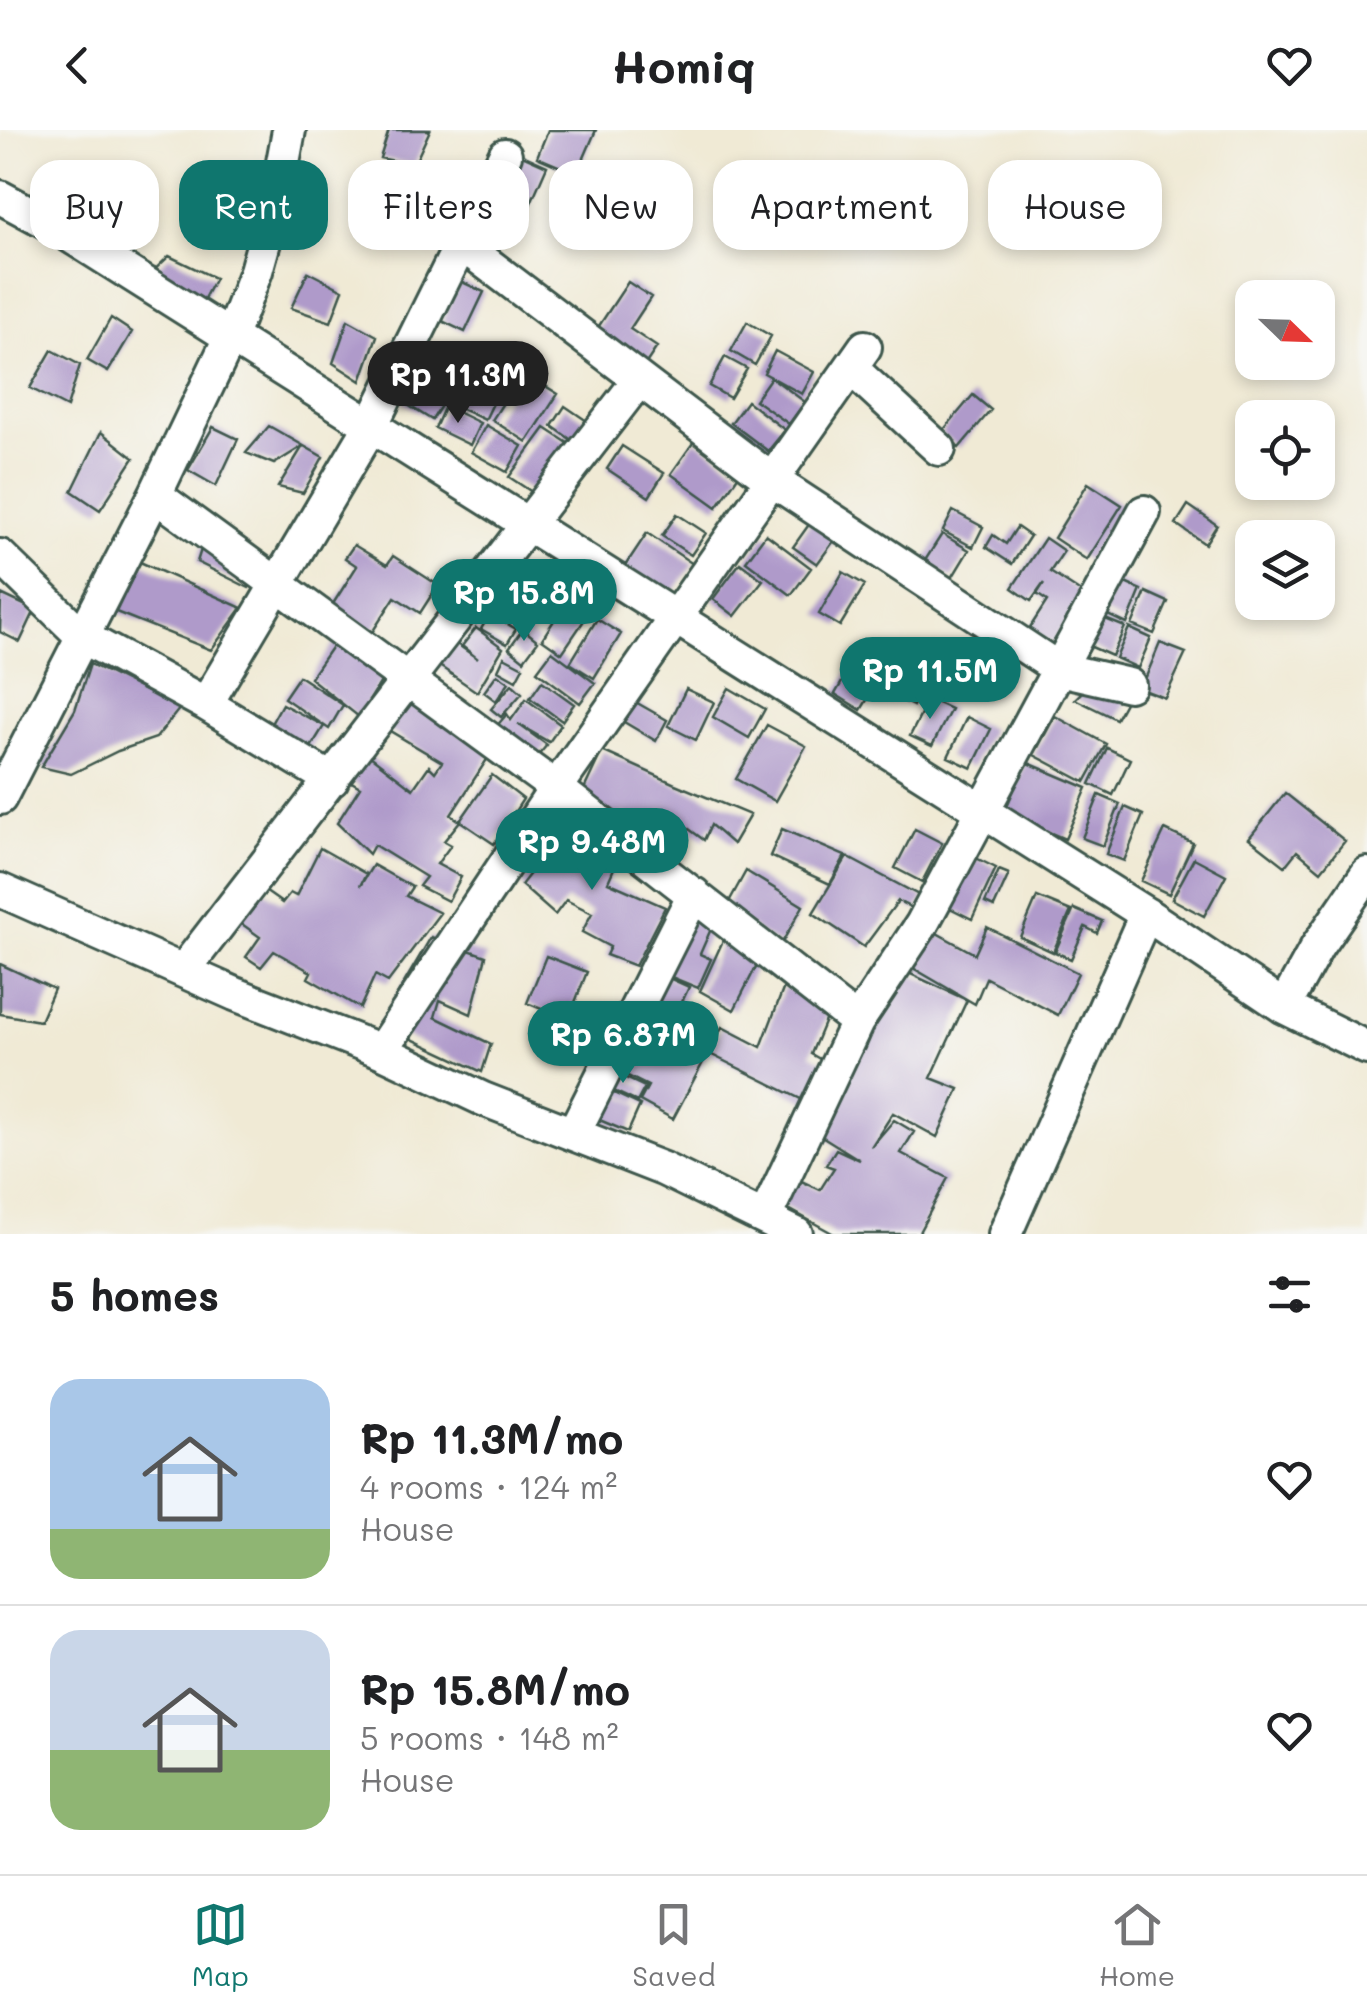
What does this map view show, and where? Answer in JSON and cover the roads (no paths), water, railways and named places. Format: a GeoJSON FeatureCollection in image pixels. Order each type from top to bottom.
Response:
{"type":"FeatureCollection","features":[{"type":"Feature","properties":{"kind":"street"},"geometry":{"type":"LineString","coordinates":[[0,798],[231,336],[256,270],[277,195],[289,130]]}},
{"type":"Feature","properties":{"kind":"street"},"geometry":{"type":"LineString","coordinates":[[502,160],[505,155]]}},
{"type":"Feature","properties":{"kind":"street"},"geometry":{"type":"LineString","coordinates":[[0,197],[56,227],[528,522],[1146,914],[1284,1006],[1367,1048]]}},
{"type":"Feature","properties":{"kind":"street"},"geometry":{"type":"LineString","coordinates":[[206,704],[372,424],[457,250]]}},
{"type":"Feature","properties":{"kind":"street"},"geometry":{"type":"LineString","coordinates":[[469,250],[772,480],[1058,670],[1129,685]]}},
{"type":"Feature","properties":{"kind":"street"},"geometry":{"type":"LineString","coordinates":[[381,1051],[556,788],[858,358],[940,449]]}},
{"type":"Feature","properties":{"kind":"street"},"geometry":{"type":"LineString","coordinates":[[184,971],[640,380]]}},
{"type":"Feature","properties":{"kind":"street"},"geometry":{"type":"LineString","coordinates":[[155,494],[556,788],[857,1022]]}},
{"type":"Feature","properties":{"kind":"street"},"geometry":{"type":"LineString","coordinates":[[764,1217],[857,1022],[922,924],[1144,512]]}},
{"type":"Feature","properties":{"kind":"street"},"geometry":{"type":"LineString","coordinates":[[0,556],[83,637],[206,704],[332,780]]}},
{"type":"Feature","properties":{"kind":"street"},"geometry":{"type":"LineString","coordinates":[[1284,1006],[1316,947],[1367,874]]}},
{"type":"Feature","properties":{"kind":"street"},"geometry":{"type":"LineString","coordinates":[[0,890],[381,1051],[483,1099],[664,1169],[796,1234]]}},
{"type":"Feature","properties":{"kind":"street"},"geometry":{"type":"LineString","coordinates":[[573,1134],[694,894]]}},
{"type":"Feature","properties":{"kind":"street"},"geometry":{"type":"LineString","coordinates":[[1005,1234],[1146,914]]}}]}
